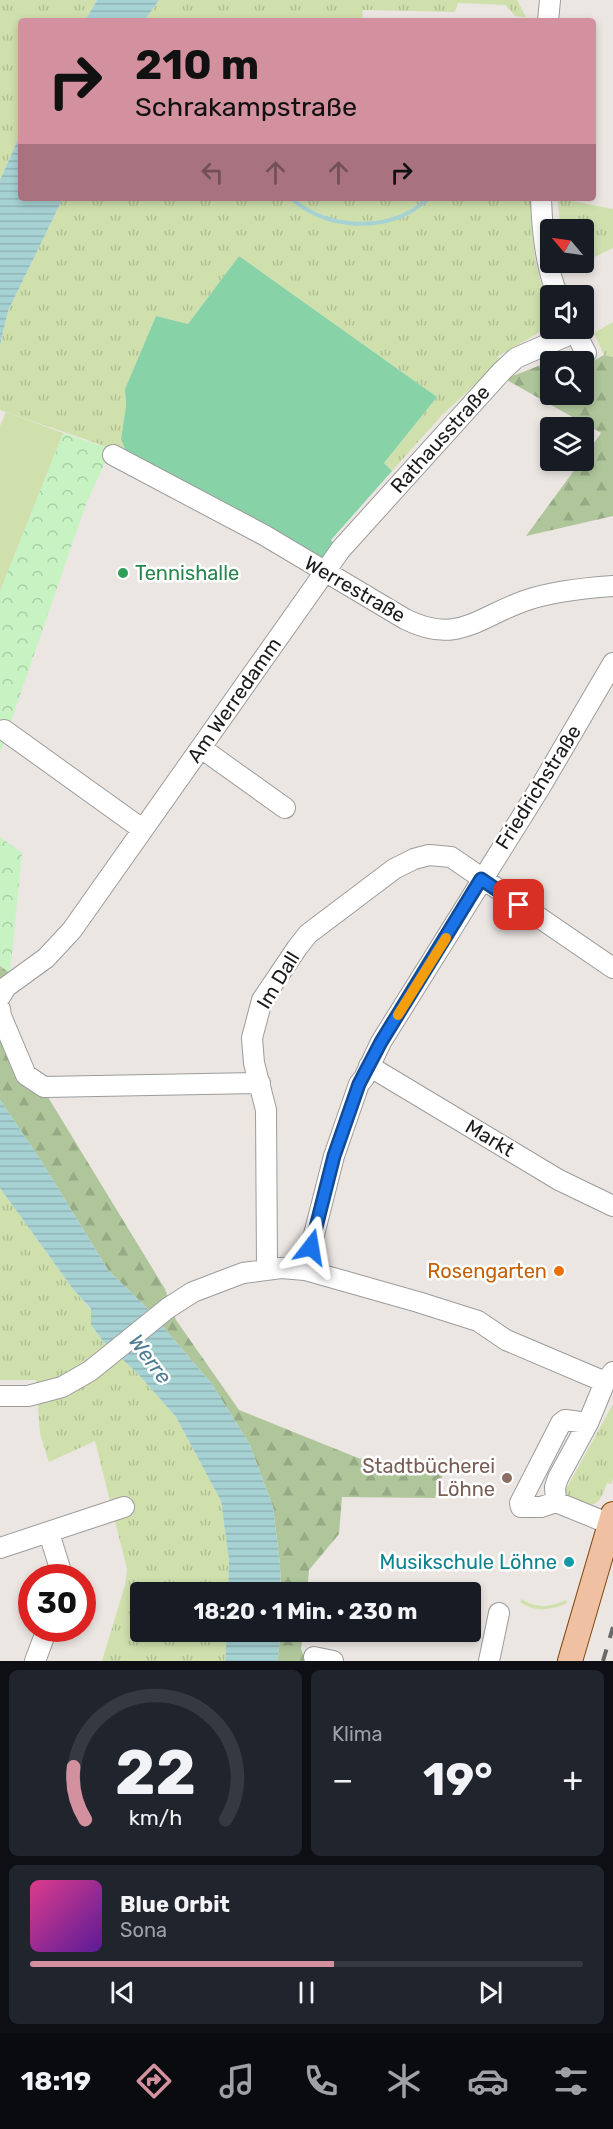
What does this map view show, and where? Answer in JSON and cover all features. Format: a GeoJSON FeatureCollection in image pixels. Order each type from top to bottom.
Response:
{"type":"FeatureCollection","features":[{"type":"Feature","properties":{"kind":"main road"},"geometry":{"type":"LineString","coordinates":[[570,1661],[611,1519]]}},
{"type":"Feature","properties":{"kind":"street"},"geometry":{"type":"LineString","coordinates":[[548,18],[550,0]]}},
{"type":"Feature","properties":{"kind":"street"},"geometry":{"type":"LineString","coordinates":[[541,201],[544,240],[553,285]]}},
{"type":"Feature","properties":{"kind":"street","name":"Rathausstraße"},"geometry":{"type":"LineString","coordinates":[[325,571],[389,494],[502,371],[516,358],[559,339]]}},
{"type":"Feature","properties":{"kind":"street","name":"Werrestraße"},"geometry":{"type":"LineString","coordinates":[[113,455],[264,535],[419,626],[438,630],[461,628],[545,594],[613,586]]}},
{"type":"Feature","properties":{"kind":"street","name":"Am Werredamm"},"geometry":{"type":"LineString","coordinates":[[0,997],[6,987],[46,958],[72,930],[325,571]]}},
{"type":"Feature","properties":{"kind":"street","name":"Friedrichstraße"},"geometry":{"type":"LineString","coordinates":[[305,1270],[334,1156],[359,1084],[381,1042],[541,786],[613,663]]}},
{"type":"Feature","properties":{"kind":"street"},"geometry":{"type":"LineString","coordinates":[[4,730],[142,829]]}},
{"type":"Feature","properties":{"kind":"street"},"geometry":{"type":"LineString","coordinates":[[201,748],[285,808]]}},
{"type":"Feature","properties":{"kind":"street","name":"Im Dall"},"geometry":{"type":"LineString","coordinates":[[267,1269],[266,1110],[254,1063],[252,1038],[262,1000],[308,934],[394,869],[414,859],[429,855],[451,857],[613,968]]}},
{"type":"Feature","properties":{"kind":"street"},"geometry":{"type":"LineString","coordinates":[[0,1009],[26,1075],[44,1087],[260,1083]]}},
{"type":"Feature","properties":{"kind":"street","name":"Markt"},"geometry":{"type":"LineString","coordinates":[[369,1066],[559,1180],[613,1206]]}},
{"type":"Feature","properties":{"kind":"street"},"geometry":{"type":"LineString","coordinates":[[0,1396],[28,1396],[62,1387],[90,1371],[168,1308],[193,1292],[243,1274],[267,1269],[305,1270],[478,1321],[506,1340],[609,1376],[558,1478],[555,1487],[556,1502]]}},
{"type":"Feature","properties":{"kind":"street"},"geometry":{"type":"LineString","coordinates":[[588,1422],[565,1420],[561,1423],[520,1503],[521,1507],[541,1508],[556,1502],[611,1519]]}},
{"type":"Feature","properties":{"kind":"street"},"geometry":{"type":"LineString","coordinates":[[0,1548],[124,1507]]}},
{"type":"Feature","properties":{"kind":"street"},"geometry":{"type":"LineString","coordinates":[[49,1533],[59,1564]]}},
{"type":"Feature","properties":{"kind":"street"},"geometry":{"type":"LineString","coordinates":[[489,1661],[499,1613]]}},
{"type":"Feature","properties":{"kind":"street"},"geometry":{"type":"LineString","coordinates":[[35,1661],[42,1642]]}},
{"type":"Feature","properties":{"kind":"green space"},"geometry":{"type":"Polygon","coordinates":[[[0,0],[97,0],[87,18],[18,18],[18,140],[0,180],[0,0]]]}},
{"type":"Feature","properties":{"kind":"green space"},"geometry":{"type":"Polygon","coordinates":[[[159,0],[517,0],[526,17],[515,16],[506,5],[458,3],[455,12],[363,10],[362,18],[146,18],[159,0]]]}},
{"type":"Feature","properties":{"kind":"green space"},"geometry":{"type":"Polygon","coordinates":[[[62,201],[531,201],[534,250],[542,285],[540,332],[497,357],[501,360],[442,415],[392,471],[384,463],[437,397],[239,256],[188,324],[156,316],[125,389],[126,406],[121,439],[129,459],[99,444],[0,410],[0,345],[8,311],[62,201]]]}},
{"type":"Feature","properties":{"kind":"green space"},"geometry":{"type":"Polygon","coordinates":[[[557,201],[572,201],[613,209],[613,248],[594,257],[594,219],[560,219],[557,201]]]}},
{"type":"Feature","properties":{"kind":"green space"},"geometry":{"type":"Polygon","coordinates":[[[239,256],[437,397],[384,463],[392,471],[331,540],[333,543],[320,561],[129,459],[121,439],[126,406],[125,389],[156,316],[188,324],[239,256]]]}},
{"type":"Feature","properties":{"kind":"green space"},"geometry":{"type":"Polygon","coordinates":[[[613,322],[613,357],[604,355],[594,333],[613,322]]]}},
{"type":"Feature","properties":{"kind":"green space"},"geometry":{"type":"Polygon","coordinates":[[[604,355],[613,357],[613,516],[526,536],[574,471],[594,471],[594,443],[601,433],[594,429],[594,417],[573,417],[551,405],[594,405],[594,361],[604,355]]]}},
{"type":"Feature","properties":{"kind":"green space"},"geometry":{"type":"Polygon","coordinates":[[[540,365],[540,399],[505,379],[540,365]]]}},
{"type":"Feature","properties":{"kind":"green space"},"geometry":{"type":"Polygon","coordinates":[[[6,412],[63,433],[0,591],[0,426],[6,412]]]}},
{"type":"Feature","properties":{"kind":"green space"},"geometry":{"type":"Polygon","coordinates":[[[63,433],[111,449],[86,504],[0,753],[0,591],[63,433]]]}},
{"type":"Feature","properties":{"kind":"green space"},"geometry":{"type":"Polygon","coordinates":[[[0,837],[22,853],[10,973],[0,965],[0,837]]]}},
{"type":"Feature","properties":{"kind":"green space"},"geometry":{"type":"Polygon","coordinates":[[[0,966],[10,973],[3,1012],[43,1089],[165,1289],[176,1320],[239,1410],[358,1458],[444,1472],[435,1498],[342,1497],[339,1534],[309,1570],[308,1582],[281,1582],[273,1507],[249,1443],[211,1383],[146,1307],[108,1270],[42,1162],[0,1100],[0,966]]]}},
{"type":"Feature","properties":{"kind":"green space"},"geometry":{"type":"Polygon","coordinates":[[[0,1188],[73,1289],[91,1310],[91,1325],[103,1341],[139,1375],[176,1417],[221,1501],[229,1560],[228,1582],[130,1582],[130,1642],[226,1642],[225,1661],[102,1661],[125,1585],[127,1569],[95,1441],[49,1462],[40,1434],[36,1380],[0,1380],[0,1188]]]}},
{"type":"Feature","properties":{"kind":"green space"},"geometry":{"type":"Polygon","coordinates":[[[613,1404],[613,1479],[611,1484],[607,1483],[601,1498],[594,1504],[583,1505],[568,1502],[565,1491],[613,1404]]]}},
{"type":"Feature","properties":{"kind":"green space"},"geometry":{"type":"Polygon","coordinates":[[[522,1599],[538,1606],[566,1600],[567,1603],[549,1609],[538,1609],[520,1602],[522,1599]]]}},
{"type":"Feature","properties":{"kind":"green space"},"geometry":{"type":"Polygon","coordinates":[[[280,1642],[302,1642],[301,1649],[306,1661],[277,1661],[280,1642]]]}},
{"type":"Feature","properties":{"kind":"water"},"geometry":{"type":"Polygon","coordinates":[[[97,0],[159,0],[146,18],[87,18],[97,0]]]}},
{"type":"Feature","properties":{"kind":"water"},"geometry":{"type":"Polygon","coordinates":[[[18,140],[18,201],[62,201],[8,311],[0,345],[0,180],[18,140]]]}},
{"type":"Feature","properties":{"kind":"water","name":"Werre"},"geometry":{"type":"Polygon","coordinates":[[[0,1100],[42,1162],[108,1270],[146,1307],[211,1383],[249,1443],[273,1507],[281,1582],[228,1582],[229,1560],[221,1501],[176,1417],[139,1375],[103,1341],[91,1325],[91,1309],[73,1289],[0,1188],[0,1100]]]}},
{"type":"Feature","properties":{"kind":"water"},"geometry":{"type":"Polygon","coordinates":[[[226,1642],[280,1642],[277,1661],[225,1661],[226,1642]]]}},
{"type":"Feature","properties":{"kind":"waterway"},"geometry":{"type":"LineString","coordinates":[[295,201],[317,215],[348,223],[364,224],[396,218],[426,201]]}},
{"type":"Feature","properties":{"kind":"railway"},"geometry":{"type":"LineString","coordinates":[[603,1661],[613,1627]]}},
{"type":"Feature","properties":{"kind":"slow traffic"},"geometry":{"type":"LineString","coordinates":[[398,1015],[446,938]]}},
{"type":"Feature","properties":{"kind":"place","name":"Tennishalle"},"geometry":{"type":"Point","coordinates":[123,573]}},
{"type":"Feature","properties":{"kind":"place","name":"Rosengarten"},"geometry":{"type":"Point","coordinates":[559,1271]}},
{"type":"Feature","properties":{"kind":"place","name":"Stadtbücherei Löhne"},"geometry":{"type":"Point","coordinates":[507,1478]}},
{"type":"Feature","properties":{"kind":"place","name":"Musikschule Löhne"},"geometry":{"type":"Point","coordinates":[569,1562]}},
{"type":"Feature","properties":{"kind":"route"},"geometry":{"type":"LineString","coordinates":[[311,1247],[334,1156],[359,1084],[381,1042],[481,879],[519,905]]}}]}
